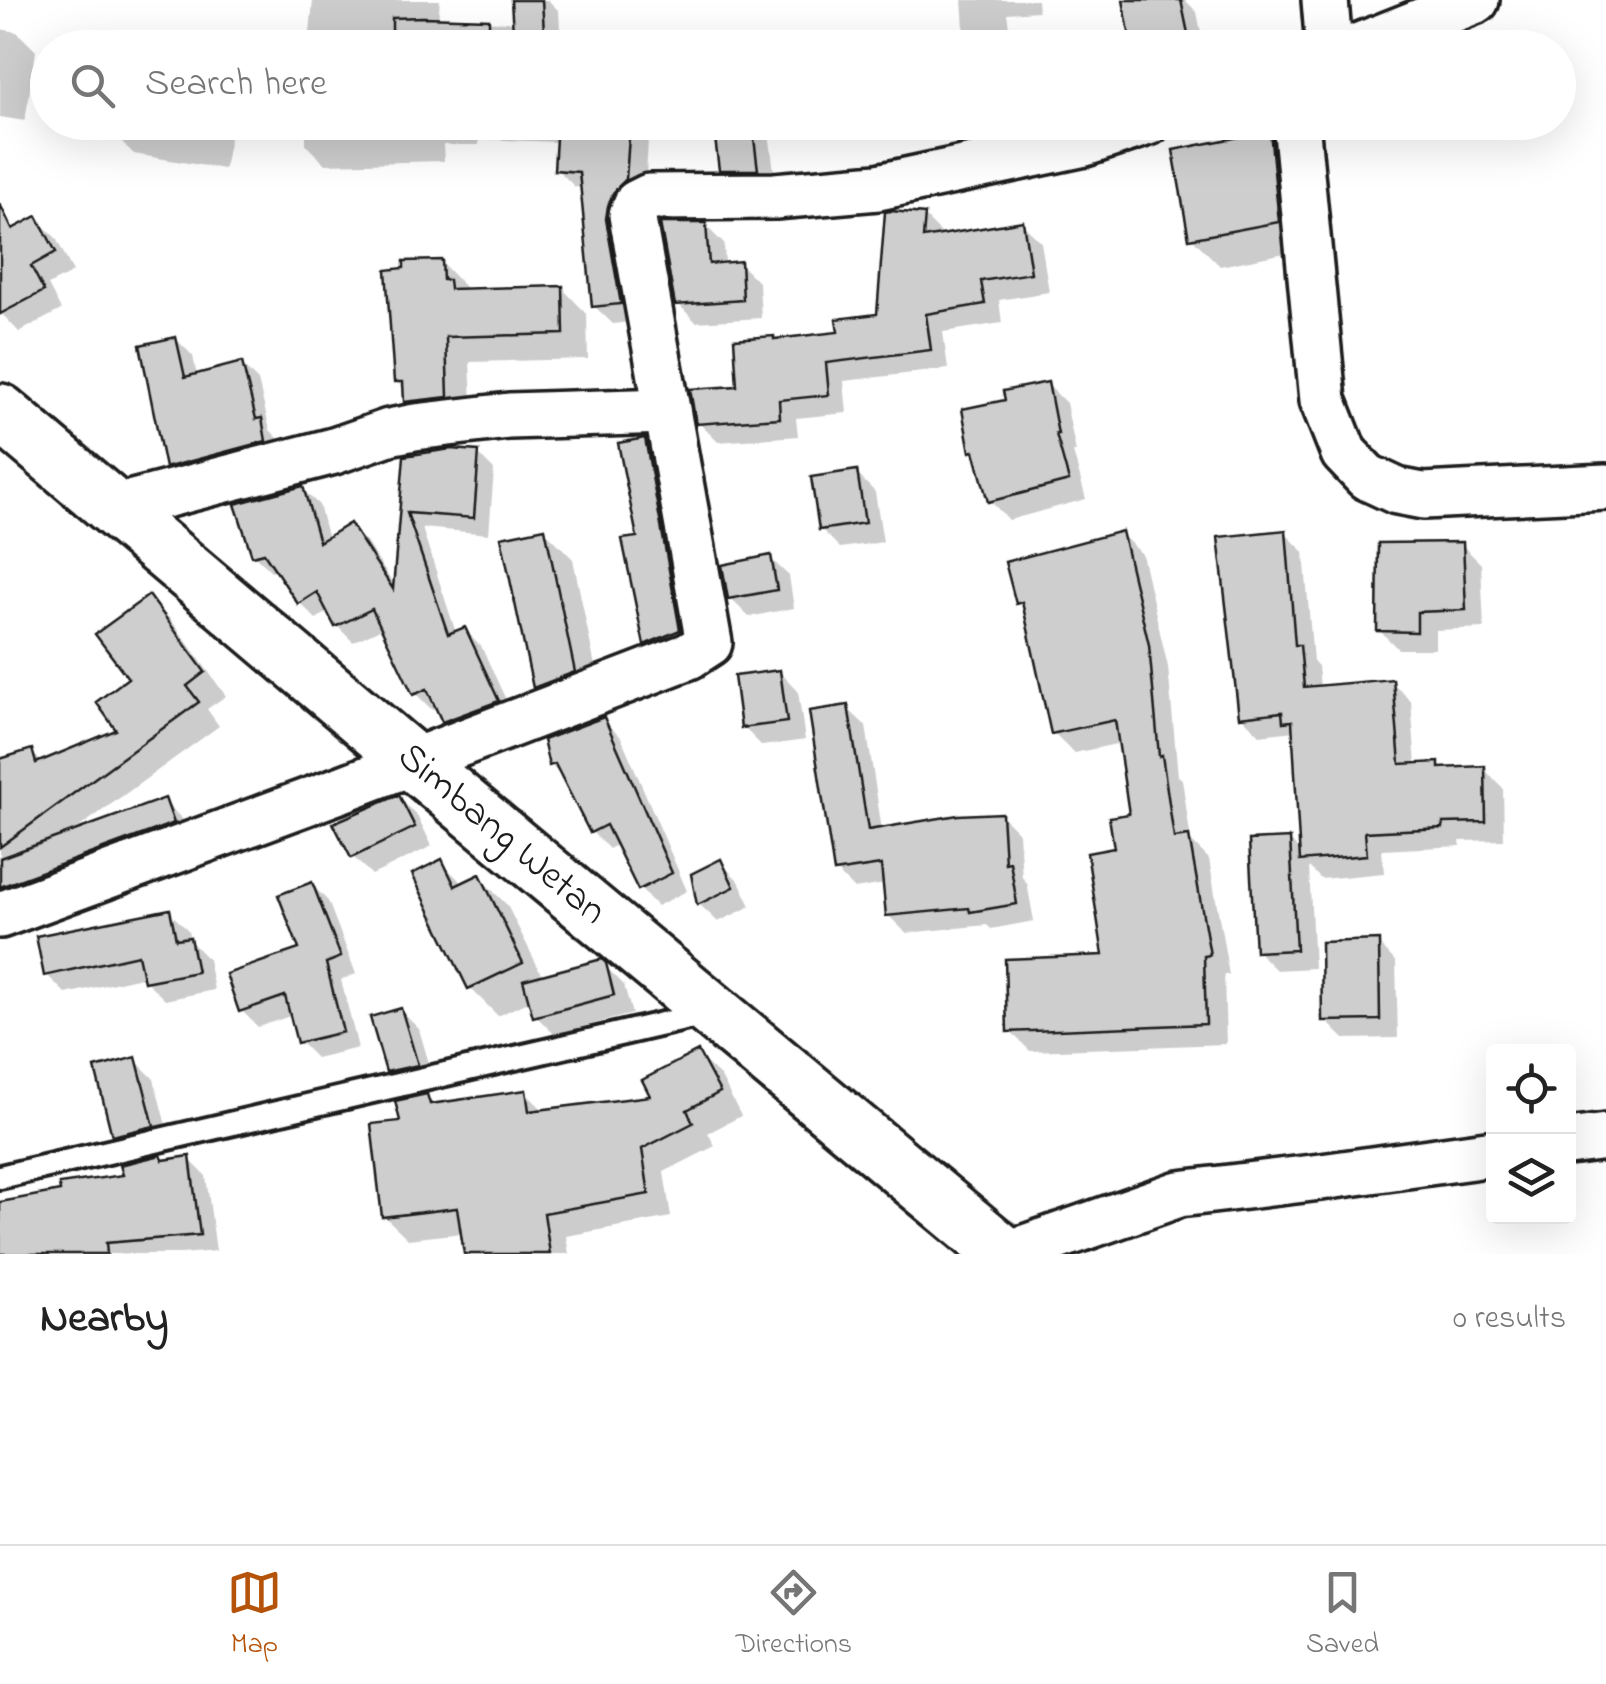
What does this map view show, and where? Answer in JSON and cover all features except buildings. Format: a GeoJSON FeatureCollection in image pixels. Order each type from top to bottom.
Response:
{"type":"FeatureCollection","features":[{"type":"Feature","properties":{"kind":"street"},"geometry":{"type":"LineString","coordinates":[[1325,0],[1327,30]]}},
{"type":"Feature","properties":{"kind":"street"},"geometry":{"type":"LineString","coordinates":[[1400,30],[1476,0]]}},
{"type":"Feature","properties":{"kind":"street"},"geometry":{"type":"LineString","coordinates":[[0,914],[689,656],[709,643],[632,215],[636,204],[649,197],[775,196],[878,187],[1091,140]]}},
{"type":"Feature","properties":{"kind":"street"},"geometry":{"type":"LineString","coordinates":[[1298,140],[1323,400],[1344,454],[1367,477],[1397,492],[1423,496],[1606,487]]}},
{"type":"Feature","properties":{"kind":"street"},"geometry":{"type":"LineString","coordinates":[[114,508],[334,452],[388,432],[415,427],[510,416],[668,411]]}},
{"type":"Feature","properties":{"kind":"street","name":"Simbang Wetan"},"geometry":{"type":"LineString","coordinates":[[0,412],[412,761],[1006,1254]]}},
{"type":"Feature","properties":{"kind":"street"},"geometry":{"type":"LineString","coordinates":[[1576,1141],[1606,1137]]}},
{"type":"Feature","properties":{"kind":"street"},"geometry":{"type":"LineString","coordinates":[[1006,1254],[1179,1194],[1486,1154]]}},
{"type":"Feature","properties":{"kind":"lane"},"geometry":{"type":"LineString","coordinates":[[0,1177],[713,1012]]}}]}
